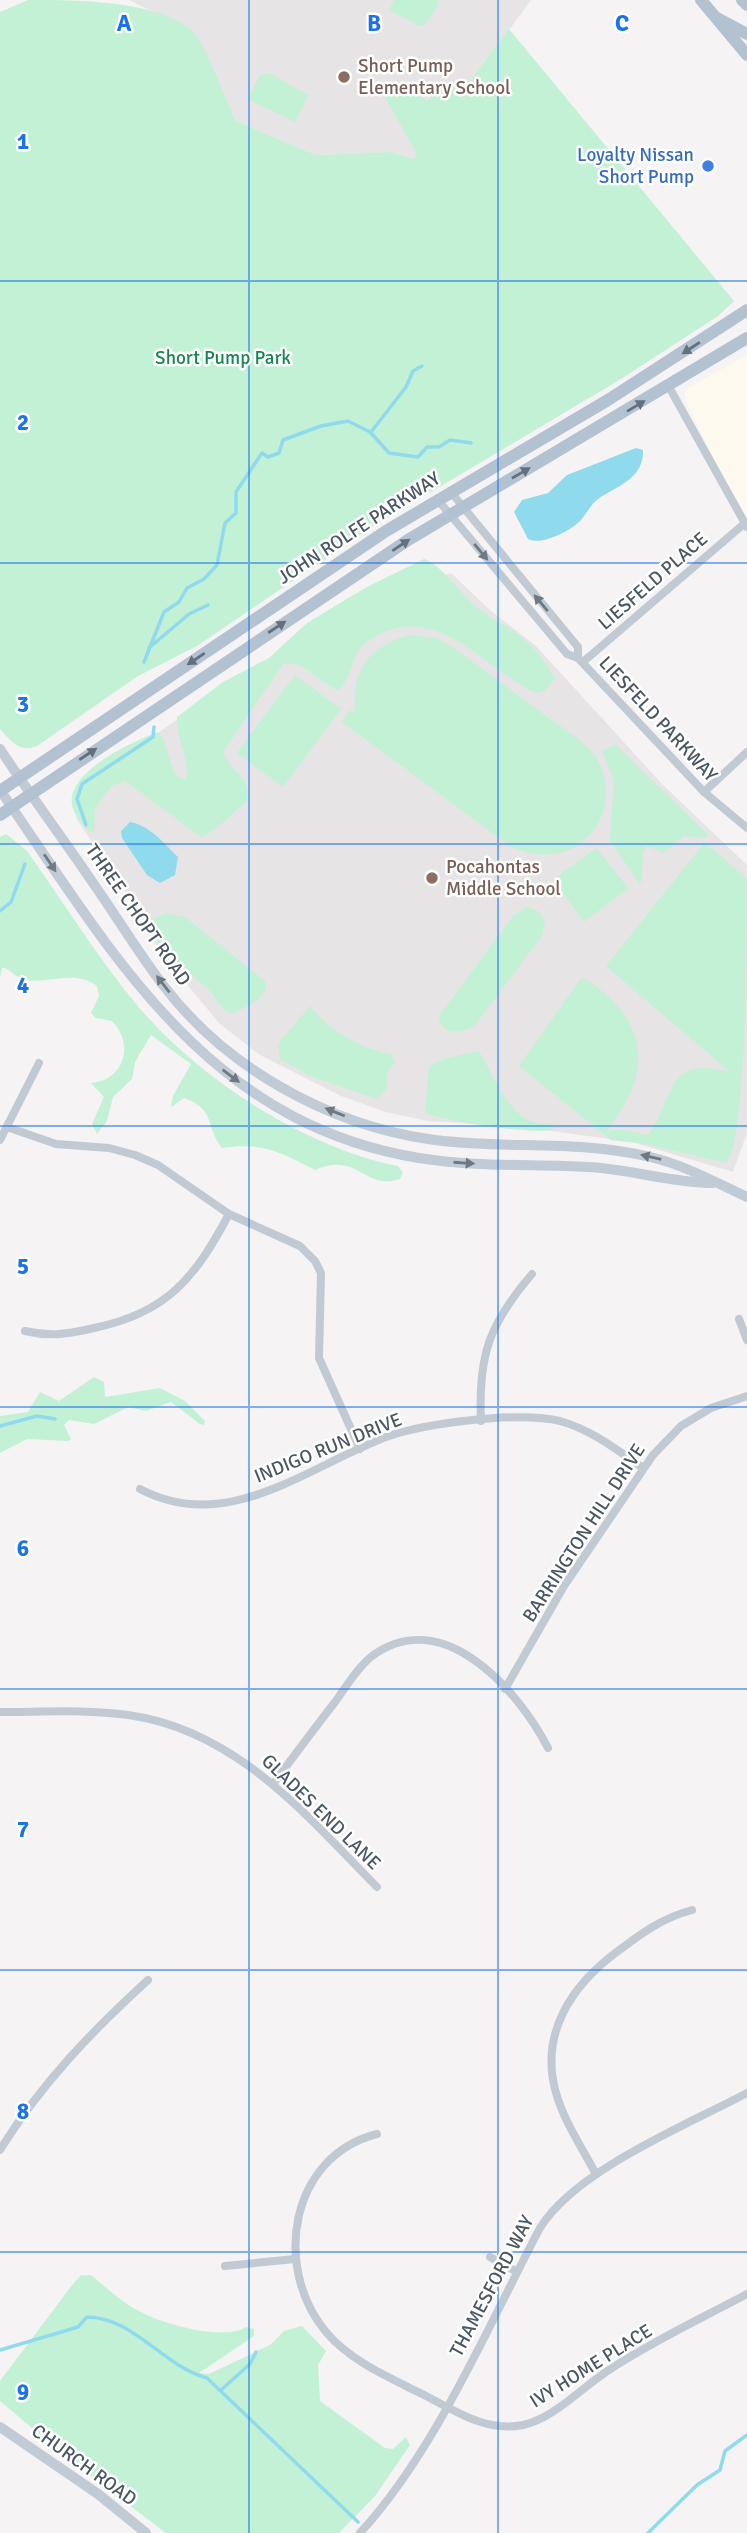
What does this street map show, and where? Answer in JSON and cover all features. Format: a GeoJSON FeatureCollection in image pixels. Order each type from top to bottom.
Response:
{"type":"FeatureCollection","features":[{"type":"Feature","properties":{"kind":"main road"},"geometry":{"type":"LineString","coordinates":[[701,0],[747,55]]}},
{"type":"Feature","properties":{"kind":"main road"},"geometry":{"type":"LineString","coordinates":[[742,0],[747,5]]}},
{"type":"Feature","properties":{"kind":"main road"},"geometry":{"type":"LineString","coordinates":[[716,18],[747,34]]}},
{"type":"Feature","properties":{"kind":"main road","name":"JOHN ROLFE PARKWAY"},"geometry":{"type":"LineString","coordinates":[[0,791],[437,499],[599,405],[747,310]]}},
{"type":"Feature","properties":{"kind":"main road","name":"JOHN ROLFE PARKWAY"},"geometry":{"type":"LineString","coordinates":[[0,815],[462,507],[669,387],[747,338]]}},
{"type":"Feature","properties":{"kind":"main road","name":"THREE CHOPT ROAD"},"geometry":{"type":"LineString","coordinates":[[0,749],[164,986],[209,1034],[271,1081],[334,1112],[400,1134],[458,1142],[610,1149],[692,1169],[713,1183],[747,1197]]}},
{"type":"Feature","properties":{"kind":"main road","name":"THREE CHOPT ROAD"},"geometry":{"type":"LineString","coordinates":[[0,791],[89,920],[162,1014],[203,1054],[278,1108],[346,1139],[419,1158],[620,1169],[694,1183],[713,1183]]}},
{"type":"Feature","properties":{"kind":"main road","name":"CHURCH ROAD"},"geometry":{"type":"LineString","coordinates":[[0,2427],[98,2494],[146,2533]]}},
{"type":"Feature","properties":{"kind":"street"},"geometry":{"type":"LineString","coordinates":[[669,387],[746,525]]}},
{"type":"Feature","properties":{"kind":"street","name":"LIESFELD PARKWAY"},"geometry":{"type":"LineString","coordinates":[[450,492],[578,647],[581,660]]}},
{"type":"Feature","properties":{"kind":"street","name":"LIESFELD PARKWAY"},"geometry":{"type":"LineString","coordinates":[[437,499],[567,654],[581,660],[704,792],[747,828]]}},
{"type":"Feature","properties":{"kind":"street","name":"LIESFELD PLACE"},"geometry":{"type":"LineString","coordinates":[[581,660],[746,525]]}},
{"type":"Feature","properties":{"kind":"street"},"geometry":{"type":"LineString","coordinates":[[704,792],[747,752]]}},
{"type":"Feature","properties":{"kind":"street"},"geometry":{"type":"LineString","coordinates":[[0,1140],[25,1084],[38,1063]]}},
{"type":"Feature","properties":{"kind":"street"},"geometry":{"type":"LineString","coordinates":[[7,1127],[56,1144],[108,1148],[135,1155],[158,1165],[229,1214],[300,1246],[316,1261],[322,1280],[317,1342],[319,1358],[360,1449]]}},
{"type":"Feature","properties":{"kind":"street"},"geometry":{"type":"LineString","coordinates":[[25,1331],[65,1335],[122,1322],[154,1308],[190,1278],[206,1257],[229,1214]]}},
{"type":"Feature","properties":{"kind":"street"},"geometry":{"type":"LineString","coordinates":[[481,1421],[480,1383],[489,1336],[502,1312],[532,1275]]}},
{"type":"Feature","properties":{"kind":"street"},"geometry":{"type":"LineString","coordinates":[[739,1319],[747,1340]]}},
{"type":"Feature","properties":{"kind":"street","name":"BARRINGTON HILL DRIVE"},"geometry":{"type":"LineString","coordinates":[[505,1689],[564,1586],[643,1468],[681,1426],[711,1409],[747,1396]]}},
{"type":"Feature","properties":{"kind":"street","name":"INDIGO RUN DRIVE"},"geometry":{"type":"LineString","coordinates":[[140,1489],[192,1505],[226,1505],[403,1432],[532,1417],[557,1420],[586,1430],[643,1468]]}},
{"type":"Feature","properties":{"kind":"street"},"geometry":{"type":"LineString","coordinates":[[273,1784],[356,1673],[373,1656],[389,1647],[420,1640],[447,1644],[471,1657],[531,1717],[548,1748]]}},
{"type":"Feature","properties":{"kind":"street","name":"GLADES END LANE"},"geometry":{"type":"LineString","coordinates":[[0,1712],[98,1712],[153,1720],[213,1742],[273,1784],[377,1887]]}},
{"type":"Feature","properties":{"kind":"street"},"geometry":{"type":"LineString","coordinates":[[596,2174],[556,2093],[552,2045],[561,2014],[577,1988],[604,1962],[663,1919],[692,1910]]}},
{"type":"Feature","properties":{"kind":"street"},"geometry":{"type":"LineString","coordinates":[[0,2150],[24,2112],[71,2053],[148,1980]]}},
{"type":"Feature","properties":{"kind":"street","name":"THAMESFORD WAY"},"geometry":{"type":"LineString","coordinates":[[360,2533],[404,2480],[554,2208],[576,2187],[596,2174],[747,2093]]}},
{"type":"Feature","properties":{"kind":"street","name":"IVY HOME PLACE"},"geometry":{"type":"LineString","coordinates":[[377,2134],[355,2140],[341,2148],[318,2172],[298,2220],[295,2259],[300,2283],[310,2308],[339,2345],[365,2364],[488,2425],[520,2425],[537,2420],[613,2367],[747,2294]]}},
{"type":"Feature","properties":{"kind":"street"},"geometry":{"type":"LineString","coordinates":[[490,2257],[517,2272]]}},
{"type":"Feature","properties":{"kind":"street"},"geometry":{"type":"LineString","coordinates":[[225,2266],[295,2259]]}},
{"type":"Feature","properties":{"kind":"shaded area","name":"Short Pump Elementary School"},"geometry":{"type":"Polygon","coordinates":[[[129,0],[531,0],[414,159],[391,152],[316,155],[236,121],[194,32],[129,0]]]}},
{"type":"Feature","properties":{"kind":"shaded area"},"geometry":{"type":"Polygon","coordinates":[[[747,355],[747,527],[684,393],[689,387],[747,355]]]}},
{"type":"Feature","properties":{"kind":"shaded area","name":"Pocahontas Middle School"},"geometry":{"type":"Polygon","coordinates":[[[451,573],[491,611],[536,646],[662,784],[747,865],[747,1133],[733,1172],[632,1142],[515,1126],[428,1121],[386,1112],[341,1096],[260,1055],[220,1024],[180,976],[153,941],[125,891],[76,818],[79,789],[206,699],[415,586],[451,573]]]}},
{"type":"Feature","properties":{"kind":"green space","name":"Short Pump Park"},"geometry":{"type":"Polygon","coordinates":[[[28,0],[116,4],[160,13],[179,21],[199,39],[236,121],[316,155],[391,152],[414,159],[417,154],[381,90],[403,85],[427,101],[453,81],[468,84],[509,29],[734,301],[718,316],[621,379],[377,524],[197,646],[138,676],[37,746],[20,747],[0,729],[0,12],[28,0]]]}},
{"type":"Feature","properties":{"kind":"green space"},"geometry":{"type":"Polygon","coordinates":[[[394,0],[437,0],[439,4],[426,23],[419,26],[389,10],[394,0]]]}},
{"type":"Feature","properties":{"kind":"green space"},"geometry":{"type":"Polygon","coordinates":[[[269,73],[308,95],[295,122],[248,99],[260,75],[269,73]]]}},
{"type":"Feature","properties":{"kind":"green space"},"geometry":{"type":"Polygon","coordinates":[[[424,559],[444,573],[475,606],[519,635],[534,649],[555,679],[544,691],[536,693],[456,640],[436,631],[415,626],[392,629],[362,646],[347,678],[338,690],[298,665],[283,664],[223,752],[247,787],[246,803],[213,831],[201,837],[125,781],[111,786],[95,809],[94,833],[83,825],[75,813],[72,800],[76,787],[85,774],[99,763],[158,732],[163,738],[175,775],[186,780],[187,766],[177,717],[223,682],[269,658],[307,623],[365,588],[424,559]]]}},
{"type":"Feature","properties":{"kind":"green space"},"geometry":{"type":"Polygon","coordinates":[[[409,635],[437,638],[451,646],[576,737],[592,752],[604,776],[606,800],[598,824],[581,843],[564,852],[546,855],[510,846],[342,722],[350,710],[355,712],[356,684],[366,662],[383,646],[409,635]]]}},
{"type":"Feature","properties":{"kind":"green space"},"geometry":{"type":"Polygon","coordinates":[[[295,675],[341,709],[283,787],[237,753],[295,675]]]}},
{"type":"Feature","properties":{"kind":"green space"},"geometry":{"type":"Polygon","coordinates":[[[615,744],[707,834],[708,838],[684,836],[663,853],[647,846],[643,852],[642,881],[639,883],[610,840],[614,780],[602,751],[615,744]]]}},
{"type":"Feature","properties":{"kind":"green space"},"geometry":{"type":"Polygon","coordinates":[[[6,834],[27,851],[132,999],[186,1054],[252,1104],[288,1125],[325,1143],[398,1166],[403,1172],[400,1179],[378,1180],[341,1165],[315,1170],[281,1154],[260,1148],[222,1148],[201,1108],[184,1098],[171,1107],[173,1096],[191,1064],[151,1035],[135,1062],[132,1079],[113,1097],[107,1121],[97,1134],[92,1124],[104,1097],[91,1083],[102,1081],[118,1069],[124,1050],[123,1040],[112,1021],[96,1018],[91,1013],[99,996],[97,986],[89,981],[80,978],[25,980],[5,968],[2,968],[0,978],[0,837],[6,834]]]}},
{"type":"Feature","properties":{"kind":"green space"},"geometry":{"type":"Polygon","coordinates":[[[705,842],[747,879],[742,1076],[733,1147],[726,1163],[646,1144],[611,1140],[519,1066],[582,977],[610,998],[630,1024],[636,1039],[637,1072],[632,1090],[607,1132],[620,1129],[648,1135],[655,1126],[674,1084],[681,1076],[689,1070],[701,1068],[729,1071],[606,966],[705,842]]]}},
{"type":"Feature","properties":{"kind":"green space"},"geometry":{"type":"Polygon","coordinates":[[[596,848],[628,888],[584,922],[553,880],[596,848]]]}},
{"type":"Feature","properties":{"kind":"green space"},"geometry":{"type":"Polygon","coordinates":[[[527,907],[538,911],[545,921],[542,936],[475,1025],[455,1032],[445,1029],[439,1020],[440,1015],[513,916],[527,907]]]}},
{"type":"Feature","properties":{"kind":"green space"},"geometry":{"type":"Polygon","coordinates":[[[165,913],[185,917],[265,981],[266,989],[257,1001],[232,1014],[224,1009],[206,987],[158,942],[149,921],[165,913]]]}},
{"type":"Feature","properties":{"kind":"green space"},"geometry":{"type":"Polygon","coordinates":[[[310,1006],[326,1023],[346,1037],[369,1048],[391,1054],[395,1062],[387,1072],[387,1088],[377,1099],[312,1077],[280,1059],[278,1044],[310,1006]]]}},
{"type":"Feature","properties":{"kind":"green space"},"geometry":{"type":"Polygon","coordinates":[[[479,1051],[511,1106],[529,1121],[553,1126],[554,1130],[489,1126],[425,1113],[429,1066],[447,1058],[479,1051]]]}},
{"type":"Feature","properties":{"kind":"green space"},"geometry":{"type":"Polygon","coordinates":[[[94,1377],[104,1382],[105,1397],[160,1388],[185,1401],[205,1421],[204,1425],[171,1402],[146,1411],[128,1407],[94,1424],[69,1420],[64,1425],[71,1439],[68,1441],[27,1439],[0,1453],[0,1416],[28,1412],[40,1392],[59,1401],[94,1377]]]}},
{"type":"Feature","properties":{"kind":"green space"},"geometry":{"type":"Polygon","coordinates":[[[81,2275],[91,2275],[129,2305],[166,2322],[210,2332],[236,2331],[246,2327],[254,2329],[254,2336],[199,2373],[209,2374],[270,2345],[284,2331],[302,2326],[326,2351],[318,2365],[320,2401],[385,2448],[393,2449],[406,2437],[410,2445],[375,2496],[339,2533],[166,2533],[72,2462],[0,2401],[0,2381],[73,2284],[81,2275]]]}},
{"type":"Feature","properties":{"kind":"water"},"geometry":{"type":"Polygon","coordinates":[[[636,448],[643,450],[642,460],[634,475],[596,501],[581,520],[563,533],[548,539],[528,539],[514,512],[522,500],[548,493],[567,475],[636,448]]]}},
{"type":"Feature","properties":{"kind":"water"},"geometry":{"type":"Polygon","coordinates":[[[130,822],[150,831],[178,857],[175,875],[160,883],[147,875],[122,838],[121,831],[130,822]]]}},
{"type":"Feature","properties":{"kind":"waterway"},"geometry":{"type":"LineString","coordinates":[[371,432],[406,387],[413,371],[422,366]]}},
{"type":"Feature","properties":{"kind":"waterway"},"geometry":{"type":"LineString","coordinates":[[144,662],[164,612],[179,602],[187,588],[204,579],[217,565],[225,523],[236,513],[236,492],[262,453],[268,457],[279,453],[283,440],[321,426],[348,421],[370,432],[389,453],[418,457],[427,447],[439,447],[450,440],[471,443]]}},
{"type":"Feature","properties":{"kind":"waterway"},"geometry":{"type":"LineString","coordinates":[[149,648],[189,614],[208,605]]}},
{"type":"Feature","properties":{"kind":"waterway"},"geometry":{"type":"LineString","coordinates":[[86,825],[77,799],[82,784],[153,737],[154,727]]}},
{"type":"Feature","properties":{"kind":"waterway"},"geometry":{"type":"LineString","coordinates":[[0,911],[11,902],[25,864]]}},
{"type":"Feature","properties":{"kind":"waterway"},"geometry":{"type":"LineString","coordinates":[[0,1426],[37,1416],[55,1419]]}},
{"type":"Feature","properties":{"kind":"waterway"},"geometry":{"type":"LineString","coordinates":[[0,2350],[78,2327],[87,2317],[104,2319],[119,2325],[177,2364],[207,2378],[358,2522]]}},
{"type":"Feature","properties":{"kind":"waterway"},"geometry":{"type":"LineString","coordinates":[[221,2390],[250,2364],[256,2352]]}},
{"type":"Feature","properties":{"kind":"waterway"},"geometry":{"type":"LineString","coordinates":[[648,2533],[697,2485],[720,2470],[725,2451],[747,2435]]}},
{"type":"Feature","properties":{"kind":"place","name":"Short Pump Elementary School"},"geometry":{"type":"Point","coordinates":[344,77]}},
{"type":"Feature","properties":{"kind":"place","name":"Loyalty Nissan Short Pump"},"geometry":{"type":"Point","coordinates":[708,166]}},
{"type":"Feature","properties":{"kind":"place","name":"Pocahontas Middle School"},"geometry":{"type":"Point","coordinates":[432,878]}}]}
